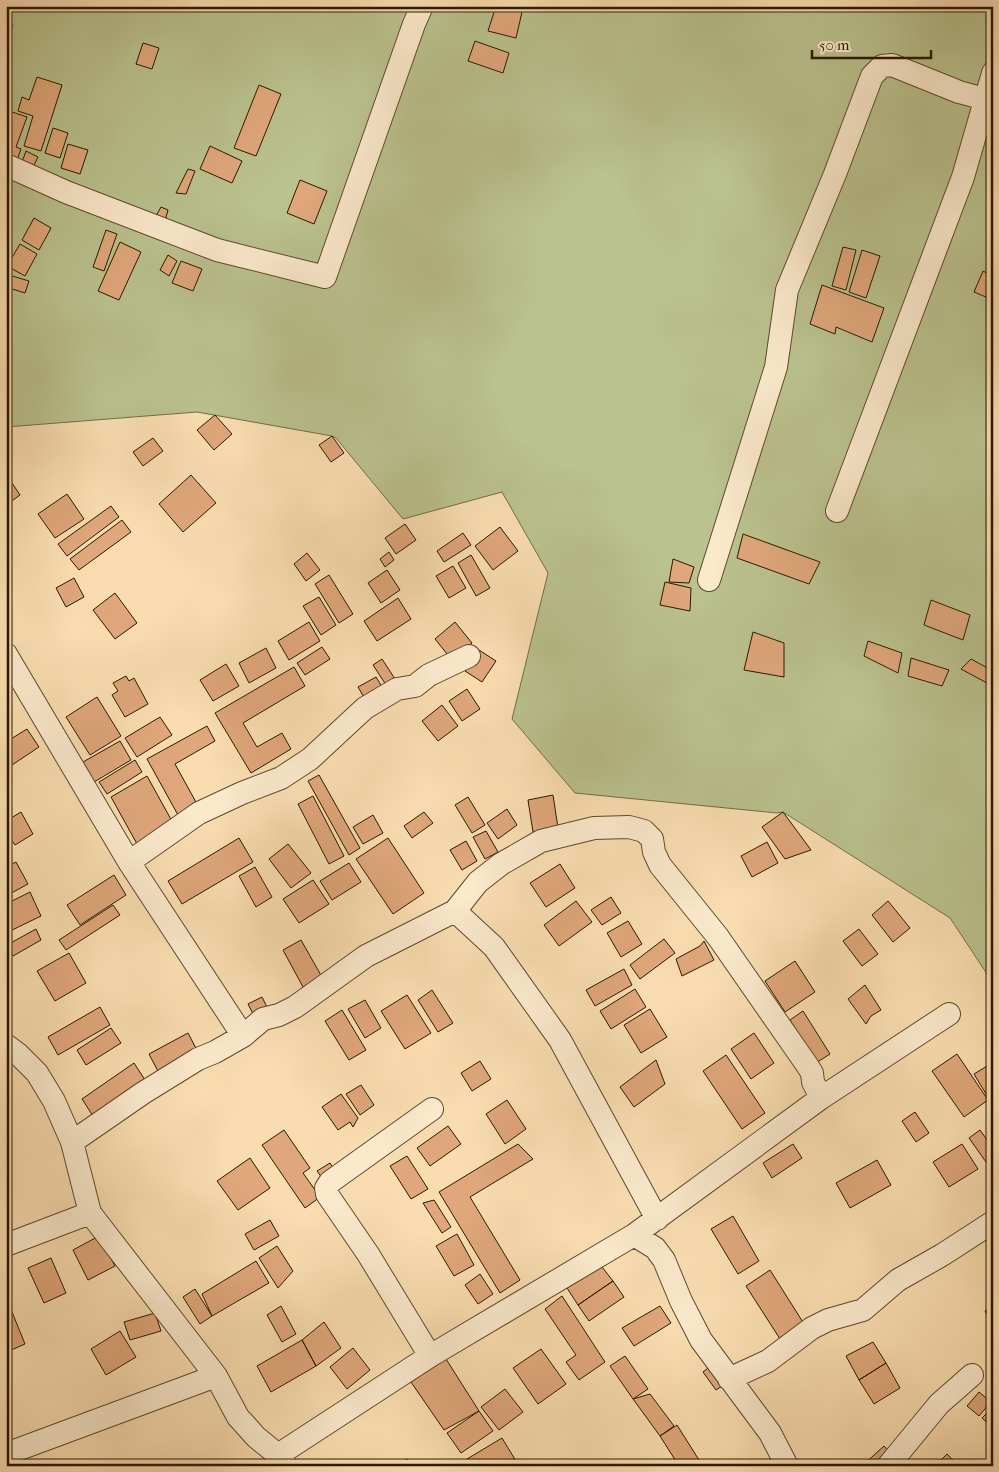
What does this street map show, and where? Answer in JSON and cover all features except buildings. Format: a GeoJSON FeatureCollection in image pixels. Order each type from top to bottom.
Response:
{"type":"FeatureCollection","features":[{"type":"Feature","properties":{"kind":"street"},"geometry":{"type":"LineString","coordinates":[[6,165],[66,192],[217,250],[325,277],[422,6]]}},
{"type":"Feature","properties":{"kind":"street"},"geometry":{"type":"LineString","coordinates":[[709,580],[776,367],[787,290],[835,174],[872,76],[882,66],[892,64],[959,92],[985,99]]}},
{"type":"Feature","properties":{"kind":"street"},"geometry":{"type":"LineString","coordinates":[[836,510],[963,177],[993,73]]}},
{"type":"Feature","properties":{"kind":"street"},"geometry":{"type":"LineString","coordinates":[[6,654],[129,862],[242,1036]]}},
{"type":"Feature","properties":{"kind":"street"},"geometry":{"type":"LineString","coordinates":[[129,862],[199,813],[242,793],[281,778],[310,759],[365,708],[397,689],[415,686],[429,675],[469,656]]}},
{"type":"Feature","properties":{"kind":"street"},"geometry":{"type":"LineString","coordinates":[[72,1142],[143,1093],[198,1059],[215,1052],[242,1036],[263,1019],[279,1016],[295,1007],[366,956],[455,911],[478,882],[501,864],[541,841],[594,828],[629,827],[644,832],[652,839],[654,852],[660,865],[718,937],[807,1065],[821,1098]]}},
{"type":"Feature","properties":{"kind":"street"},"geometry":{"type":"LineString","coordinates":[[455,911],[494,947],[560,1040],[658,1219]]}},
{"type":"Feature","properties":{"kind":"street"},"geometry":{"type":"LineString","coordinates":[[6,1045],[37,1073],[54,1101],[72,1142],[90,1213],[216,1376],[238,1417],[282,1461],[430,1356],[658,1219],[821,1098],[950,1014]]}},
{"type":"Feature","properties":{"kind":"street"},"geometry":{"type":"LineString","coordinates":[[430,1356],[368,1254],[327,1194],[326,1188],[330,1182],[432,1109]]}},
{"type":"Feature","properties":{"kind":"street"},"geometry":{"type":"LineString","coordinates":[[6,1245],[90,1213]]}},
{"type":"Feature","properties":{"kind":"street"},"geometry":{"type":"LineString","coordinates":[[729,1379],[768,1361],[812,1328],[828,1320],[863,1310],[898,1280],[942,1255],[993,1222]]}},
{"type":"Feature","properties":{"kind":"street"},"geometry":{"type":"LineString","coordinates":[[634,1234],[654,1248],[664,1260],[681,1301],[701,1340],[770,1433],[787,1466]]}},
{"type":"Feature","properties":{"kind":"street"},"geometry":{"type":"LineString","coordinates":[[888,1466],[939,1404],[972,1375]]}},
{"type":"Feature","properties":{"kind":"street"},"geometry":{"type":"LineString","coordinates":[[6,1454],[216,1376]]}},
{"type":"Feature","properties":{"kind":"green space"},"geometry":{"type":"Polygon","coordinates":[[[6,6],[993,6],[993,983],[950,918],[783,812],[777,813],[575,793],[512,719],[548,573],[502,492],[403,519],[336,438],[197,412],[6,427],[6,6]]]}}]}
